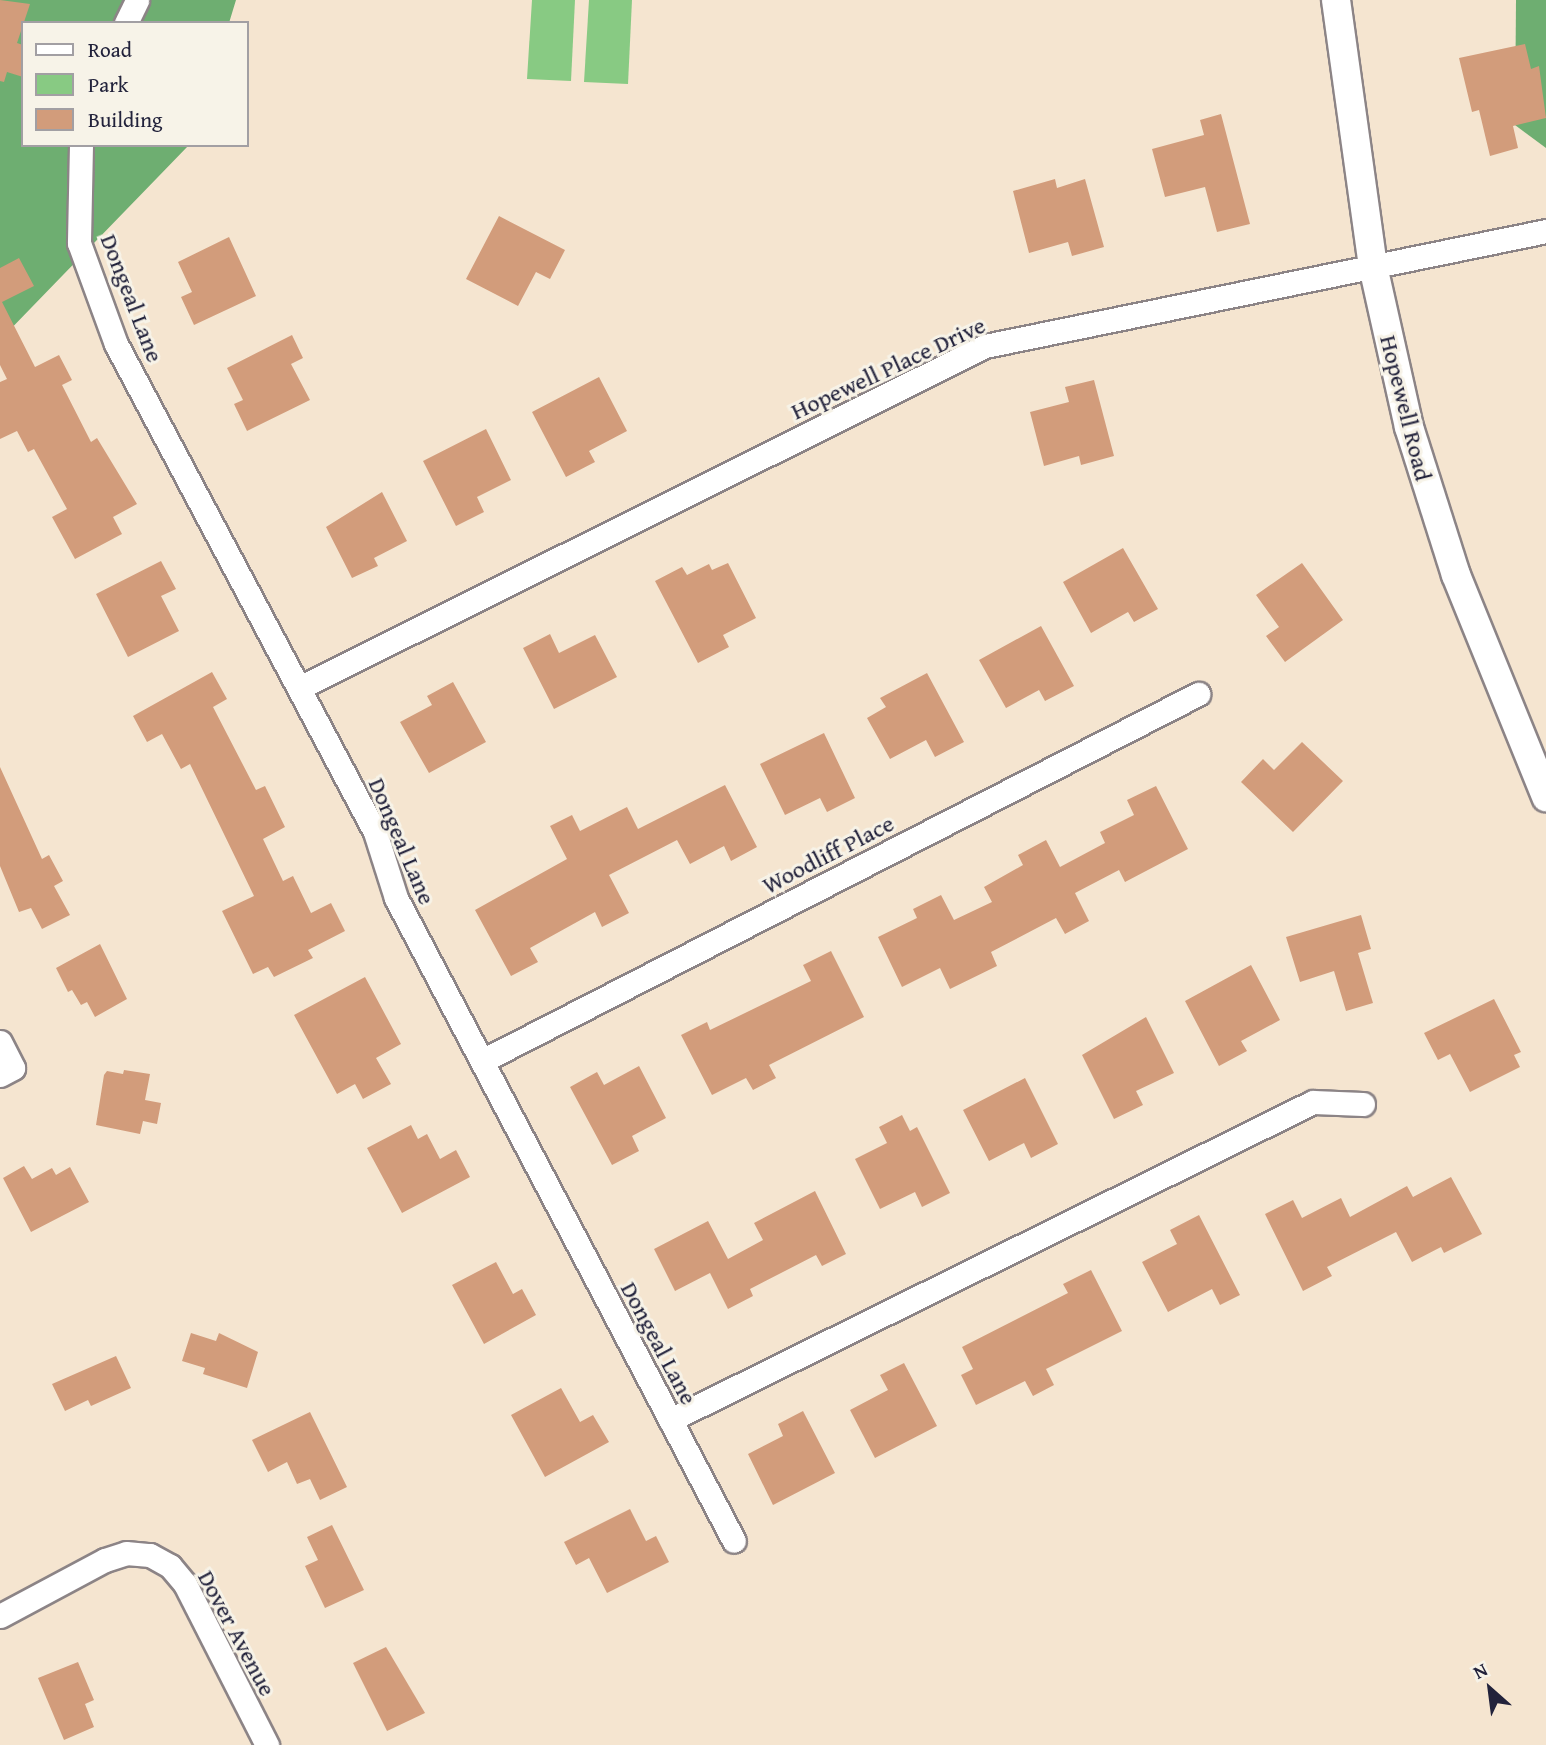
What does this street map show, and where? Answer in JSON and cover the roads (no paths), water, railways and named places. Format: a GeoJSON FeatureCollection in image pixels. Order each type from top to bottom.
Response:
{"type":"FeatureCollection","features":[{"type":"Feature","properties":{"kind":"street"},"geometry":{"type":"LineString","coordinates":[[127,21],[137,0]]}},
{"type":"Feature","properties":{"kind":"street","name":"Hopewell Road"},"geometry":{"type":"LineString","coordinates":[[1336,0],[1373,266],[1424,484],[1543,781]]}},
{"type":"Feature","properties":{"kind":"street","name":"Dongeal Lane"},"geometry":{"type":"LineString","coordinates":[[82,147],[79,243],[116,344],[375,832],[396,898],[734,1541]]}},
{"type":"Feature","properties":{"kind":"street","name":"Hopewell Place Drive"},"geometry":{"type":"LineString","coordinates":[[299,688],[985,346],[1546,231]]}},
{"type":"Feature","properties":{"kind":"street","name":"Woodliff Place"},"geometry":{"type":"LineString","coordinates":[[482,1061],[1198,694]]}},
{"type":"Feature","properties":{"kind":"street"},"geometry":{"type":"LineString","coordinates":[[0,1042],[13,1068],[0,1075]]}},
{"type":"Feature","properties":{"kind":"street"},"geometry":{"type":"LineString","coordinates":[[670,1420],[1313,1102],[1363,1104]]}},
{"type":"Feature","properties":{"kind":"street","name":"Dover Avenue"},"geometry":{"type":"LineString","coordinates":[[0,1616],[105,1560],[126,1553],[150,1555],[170,1566],[185,1584],[267,1745]]}}]}
